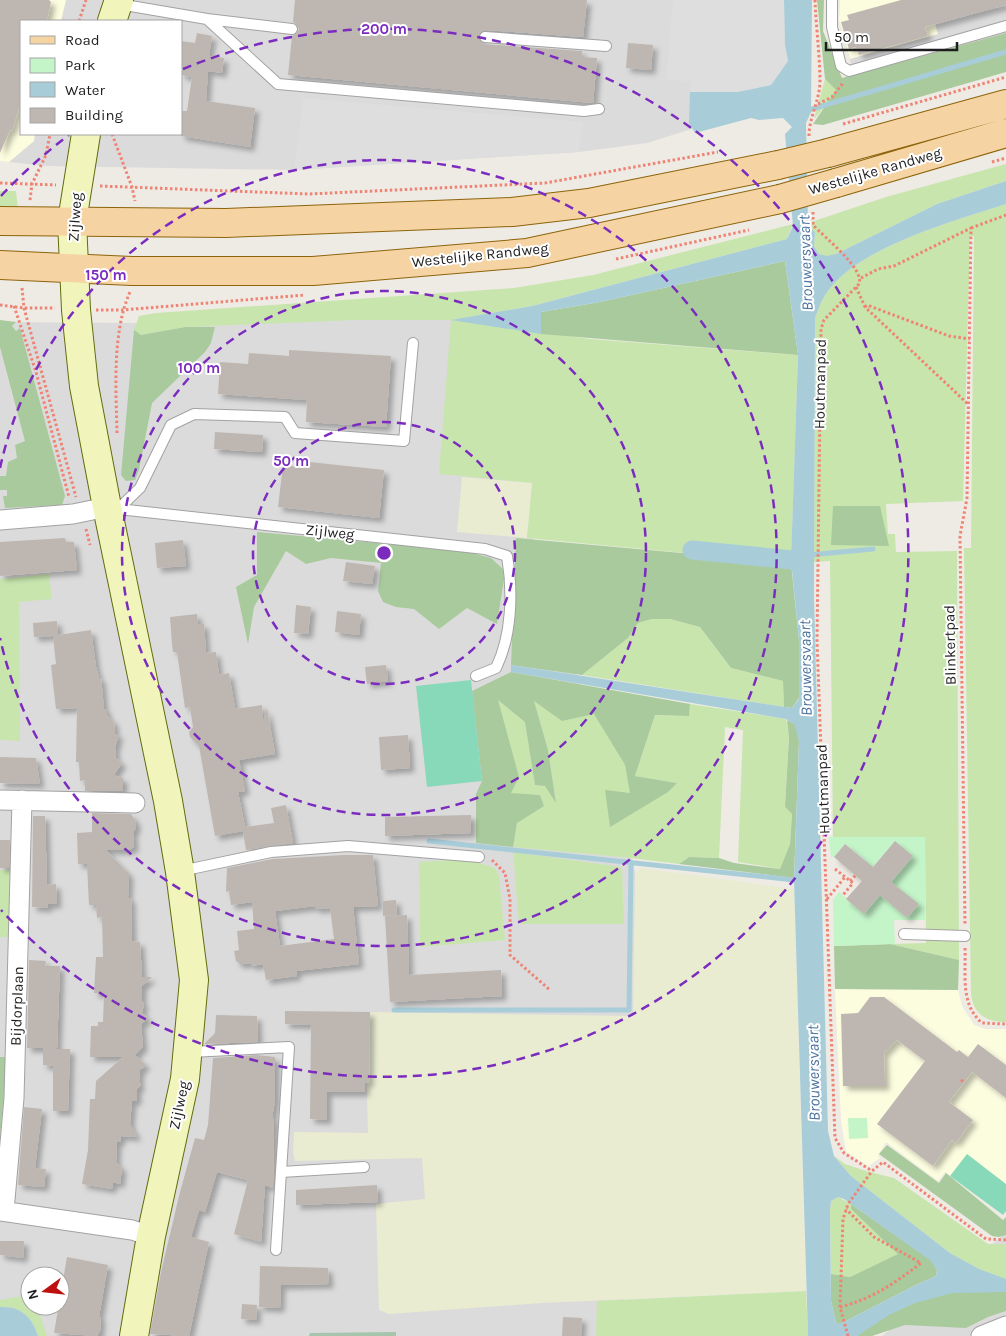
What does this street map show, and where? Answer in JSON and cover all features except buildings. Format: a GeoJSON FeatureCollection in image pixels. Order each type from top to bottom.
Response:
{"type":"FeatureCollection","features":[{"type":"Feature","properties":{"kind":"main road","name":"Westelijke Randweg"},"geometry":{"type":"LineString","coordinates":[[12,221],[226,223],[512,212],[589,203],[778,165],[1006,104]]}},
{"type":"Feature","properties":{"kind":"main road","name":"Westelijke Randweg"},"geometry":{"type":"LineString","coordinates":[[10,266],[132,271],[312,271],[527,253],[780,199],[1006,133]]}},
{"type":"Feature","properties":{"kind":"main road","name":"Zijlweg"},"geometry":{"type":"LineString","coordinates":[[86,135],[72,221],[74,268],[95,511],[162,770],[180,872],[194,980],[185,1080],[151,1236],[134,1336]]}},
{"type":"Feature","properties":{"kind":"street"},"geometry":{"type":"LineString","coordinates":[[0,520],[95,511]]}},
{"type":"Feature","properties":{"kind":"street"},"geometry":{"type":"LineString","coordinates":[[0,800],[135,803]]}},
{"type":"Feature","properties":{"kind":"street","name":"Bijdorplaan"},"geometry":{"type":"LineString","coordinates":[[22,800],[14,1098],[2,1211],[132,1230],[151,1236]]}},
{"type":"Feature","properties":{"kind":"street"},"geometry":{"type":"LineString","coordinates":[[981,1336],[1006,1326]]}},
{"type":"Feature","properties":{"kind":"lane"},"geometry":{"type":"LineString","coordinates":[[832,0],[832,27],[840,66],[849,71],[1006,26]]}},
{"type":"Feature","properties":{"kind":"lane"},"geometry":{"type":"LineString","coordinates":[[116,8],[292,29]]}},
{"type":"Feature","properties":{"kind":"lane"},"geometry":{"type":"LineString","coordinates":[[207,19],[278,84],[584,111],[599,109]]}},
{"type":"Feature","properties":{"kind":"lane"},"geometry":{"type":"LineString","coordinates":[[485,37],[606,46]]}},
{"type":"Feature","properties":{"kind":"lane"},"geometry":{"type":"LineString","coordinates":[[95,511],[140,488],[171,425],[194,414],[285,417],[294,432],[404,441],[413,343]]}},
{"type":"Feature","properties":{"kind":"lane","name":"Zijlweg"},"geometry":{"type":"LineString","coordinates":[[95,511],[485,549],[507,556],[511,580],[505,650],[496,668],[476,676]]}},
{"type":"Feature","properties":{"kind":"lane"},"geometry":{"type":"LineString","coordinates":[[180,872],[271,852],[348,846],[479,857]]}},
{"type":"Feature","properties":{"kind":"lane"},"geometry":{"type":"LineString","coordinates":[[904,934],[965,936]]}},
{"type":"Feature","properties":{"kind":"lane"},"geometry":{"type":"LineString","coordinates":[[188,1052],[289,1047],[276,1250]]}},
{"type":"Feature","properties":{"kind":"lane"},"geometry":{"type":"LineString","coordinates":[[282,1172],[364,1167]]}},
{"type":"Feature","properties":{"kind":"path"},"geometry":{"type":"LineString","coordinates":[[80,20],[86,0]]}},
{"type":"Feature","properties":{"kind":"path"},"geometry":{"type":"LineString","coordinates":[[809,123],[817,104],[820,83],[815,0]]}},
{"type":"Feature","properties":{"kind":"path"},"geometry":{"type":"LineString","coordinates":[[817,104],[832,97],[844,83],[849,71]]}},
{"type":"Feature","properties":{"kind":"path"},"geometry":{"type":"LineString","coordinates":[[841,124],[1006,77]]}},
{"type":"Feature","properties":{"kind":"path"},"geometry":{"type":"LineString","coordinates":[[12,221],[46,154],[50,135]]}},
{"type":"Feature","properties":{"kind":"path"},"geometry":{"type":"LineString","coordinates":[[112,135],[132,187],[136,206]]}},
{"type":"Feature","properties":{"kind":"path"},"geometry":{"type":"LineString","coordinates":[[0,183],[308,194],[545,183],[719,152]]}},
{"type":"Feature","properties":{"kind":"path"},"geometry":{"type":"LineString","coordinates":[[830,242],[856,269],[861,278],[878,270],[894,266],[971,228],[1006,215]]}},
{"type":"Feature","properties":{"kind":"path","name":"Blinkertpad"},"geometry":{"type":"LineString","coordinates":[[971,228],[967,498],[960,536],[966,997],[969,1007],[982,1023],[1006,1024]]}},
{"type":"Feature","properties":{"kind":"path"},"geometry":{"type":"LineString","coordinates":[[10,266],[95,511],[92,551]]}},
{"type":"Feature","properties":{"kind":"path","name":"Houtmanpad"},"geometry":{"type":"LineString","coordinates":[[861,278],[856,288],[824,320],[821,329],[818,640],[835,1138],[844,1153],[872,1171]]}},
{"type":"Feature","properties":{"kind":"path"},"geometry":{"type":"LineString","coordinates":[[856,288],[865,307],[969,405]]}},
{"type":"Feature","properties":{"kind":"path"},"geometry":{"type":"LineString","coordinates":[[865,307],[867,304],[949,336],[970,339]]}},
{"type":"Feature","properties":{"kind":"path"},"geometry":{"type":"LineString","coordinates":[[0,305],[14,306],[36,372],[95,511]]}},
{"type":"Feature","properties":{"kind":"path"},"geometry":{"type":"LineString","coordinates":[[117,442],[116,385],[122,310]]}},
{"type":"Feature","properties":{"kind":"path"},"geometry":{"type":"LineString","coordinates":[[479,857],[492,860],[505,873],[510,899],[510,955],[550,990]]}},
{"type":"Feature","properties":{"kind":"path"},"geometry":{"type":"LineString","coordinates":[[835,868],[853,883],[843,895]]}},
{"type":"Feature","properties":{"kind":"path"},"geometry":{"type":"LineString","coordinates":[[850,881],[856,874]]}},
{"type":"Feature","properties":{"kind":"path"},"geometry":{"type":"LineString","coordinates":[[827,899],[845,877]]}},
{"type":"Feature","properties":{"kind":"path"},"geometry":{"type":"LineString","coordinates":[[961,1080],[965,1083]]}},
{"type":"Feature","properties":{"kind":"path"},"geometry":{"type":"LineString","coordinates":[[848,1336],[840,1307],[843,1219],[848,1204],[872,1171],[883,1162],[986,1238],[1006,1240]]}},
{"type":"Feature","properties":{"kind":"path"},"geometry":{"type":"LineString","coordinates":[[840,1307],[860,1302],[888,1288],[921,1263],[874,1237],[846,1209]]}},
{"type":"Feature","properties":{"kind":"shaded area"},"geometry":{"type":"Polygon","coordinates":[[[0,0],[745,0],[749,111],[647,143],[579,152],[294,170],[47,166],[0,161],[0,0]]]}},
{"type":"Feature","properties":{"kind":"shaded area"},"geometry":{"type":"Polygon","coordinates":[[[0,0],[66,0],[61,20],[20,20],[20,135],[35,135],[34,141],[9,162],[0,161],[0,0]]]}},
{"type":"Feature","properties":{"kind":"shaded area"},"geometry":{"type":"Polygon","coordinates":[[[673,0],[784,0],[785,45],[788,61],[771,85],[738,92],[690,92],[691,82],[666,79],[673,0]]]}},
{"type":"Feature","properties":{"kind":"shaded area"},"geometry":{"type":"Polygon","coordinates":[[[840,0],[1006,0],[1006,33],[854,75],[839,20],[840,0]]]}},
{"type":"Feature","properties":{"kind":"shaded area"},"geometry":{"type":"Polygon","coordinates":[[[840,0],[928,0],[938,34],[850,59],[839,20],[840,0]]]}},
{"type":"Feature","properties":{"kind":"shaded area"},"geometry":{"type":"Polygon","coordinates":[[[303,98],[583,122],[579,152],[294,170],[303,98]]]}},
{"type":"Feature","properties":{"kind":"shaded area"},"geometry":{"type":"Polygon","coordinates":[[[458,306],[620,808],[642,902],[622,1336],[0,1336],[0,322],[135,323],[458,306]]]}},
{"type":"Feature","properties":{"kind":"shaded area"},"geometry":{"type":"Polygon","coordinates":[[[462,477],[532,483],[527,538],[457,532],[462,477]]]}},
{"type":"Feature","properties":{"kind":"shaded area"},"geometry":{"type":"Polygon","coordinates":[[[641,868],[794,889],[806,1291],[542,1303],[389,1314],[379,1310],[376,1204],[425,1199],[422,1158],[295,1161],[293,1153],[294,1132],[368,1133],[365,1012],[633,1016],[635,874],[641,868]]]}},
{"type":"Feature","properties":{"kind":"shaded area"},"geometry":{"type":"Polygon","coordinates":[[[835,989],[958,990],[962,1006],[974,1025],[985,1029],[1006,1029],[1006,1211],[1003,1215],[945,1172],[938,1181],[886,1142],[878,1155],[880,1158],[870,1167],[846,1152],[841,1120],[835,989]]]}},
{"type":"Feature","properties":{"kind":"shaded area"},"geometry":{"type":"Polygon","coordinates":[[[1006,1233],[1006,1336],[882,1336],[989,1247],[1006,1233]]]}},
{"type":"Feature","properties":{"kind":"shaded area"},"geometry":{"type":"Polygon","coordinates":[[[396,1332],[396,1336],[309,1336],[310,1333],[396,1332]]]}},
{"type":"Feature","properties":{"kind":"green space"},"geometry":{"type":"Polygon","coordinates":[[[817,0],[824,0],[823,31],[842,78],[1006,33],[1006,72],[823,125],[813,124],[836,90],[825,79],[817,0]]]}},
{"type":"Feature","properties":{"kind":"green space"},"geometry":{"type":"Polygon","coordinates":[[[825,79],[836,90],[814,119],[825,79]]]}},
{"type":"Feature","properties":{"kind":"green space"},"geometry":{"type":"Polygon","coordinates":[[[1006,164],[1006,181],[937,204],[836,254],[827,257],[819,254],[814,246],[815,234],[808,223],[886,197],[1006,164]]]}},
{"type":"Feature","properties":{"kind":"green space"},"geometry":{"type":"Polygon","coordinates":[[[0,191],[16,191],[18,210],[0,210],[0,191]]]}},
{"type":"Feature","properties":{"kind":"green space"},"geometry":{"type":"Polygon","coordinates":[[[1006,204],[1006,1022],[999,1022],[987,1018],[978,1011],[974,1006],[971,993],[964,548],[971,548],[974,236],[970,236],[963,501],[886,504],[888,534],[895,534],[896,552],[957,551],[959,960],[890,944],[926,943],[925,837],[833,837],[830,561],[814,562],[815,318],[823,299],[838,280],[857,264],[880,251],[933,228],[1006,204]]]}},
{"type":"Feature","properties":{"kind":"green space"},"geometry":{"type":"Polygon","coordinates":[[[793,224],[787,239],[532,306],[453,320],[590,339],[798,355],[791,563],[527,538],[532,483],[439,474],[451,320],[355,320],[186,327],[141,335],[134,330],[139,316],[156,313],[514,288],[593,275],[793,224]]]}},
{"type":"Feature","properties":{"kind":"green space"},"geometry":{"type":"Polygon","coordinates":[[[785,261],[798,355],[541,334],[541,312],[600,302],[785,261]]]}},
{"type":"Feature","properties":{"kind":"green space"},"geometry":{"type":"Polygon","coordinates":[[[0,320],[16,322],[12,326],[16,331],[20,328],[65,496],[62,505],[5,508],[3,496],[7,496],[7,490],[0,490],[0,476],[6,476],[8,462],[17,458],[15,445],[25,441],[0,347],[0,320]]]}},
{"type":"Feature","properties":{"kind":"green space"},"geometry":{"type":"Polygon","coordinates":[[[186,327],[215,327],[211,343],[205,352],[152,403],[139,470],[135,480],[126,481],[121,475],[134,330],[141,335],[186,327]]]}},
{"type":"Feature","properties":{"kind":"green space"},"geometry":{"type":"Polygon","coordinates":[[[833,506],[880,506],[889,546],[831,545],[833,506]]]}},
{"type":"Feature","properties":{"kind":"green space"},"geometry":{"type":"Polygon","coordinates":[[[257,532],[464,551],[491,558],[503,569],[504,579],[497,624],[467,608],[439,629],[414,609],[396,607],[383,602],[378,591],[381,563],[331,558],[306,564],[286,551],[254,607],[248,644],[236,587],[257,575],[257,532]]]}},
{"type":"Feature","properties":{"kind":"green space"},"geometry":{"type":"Polygon","coordinates":[[[516,538],[791,563],[799,640],[799,698],[792,708],[784,707],[783,681],[731,668],[700,627],[670,619],[652,619],[638,623],[628,638],[582,675],[511,665],[516,538]]]}},
{"type":"Feature","properties":{"kind":"green space"},"geometry":{"type":"Polygon","coordinates":[[[49,574],[52,599],[19,602],[20,741],[0,740],[0,579],[49,574]]]}},
{"type":"Feature","properties":{"kind":"green space"},"geometry":{"type":"Polygon","coordinates":[[[652,619],[670,619],[700,627],[731,668],[783,681],[784,707],[582,675],[628,638],[638,623],[652,619]]]}},
{"type":"Feature","properties":{"kind":"green space"},"geometry":{"type":"Polygon","coordinates":[[[511,672],[690,704],[689,716],[655,715],[635,776],[677,783],[668,792],[610,827],[605,790],[630,793],[625,765],[594,714],[562,721],[534,701],[548,750],[556,803],[545,786],[535,785],[525,722],[498,700],[519,777],[511,793],[540,795],[544,806],[517,823],[513,847],[476,843],[476,794],[482,781],[472,691],[511,672]]]}},
{"type":"Feature","properties":{"kind":"green space"},"geometry":{"type":"Polygon","coordinates":[[[471,680],[482,781],[427,787],[416,686],[471,680]]]}},
{"type":"Feature","properties":{"kind":"green space"},"geometry":{"type":"Polygon","coordinates":[[[497,699],[525,722],[535,785],[545,786],[556,801],[548,750],[534,701],[562,721],[594,713],[625,765],[631,793],[610,827],[677,783],[635,776],[655,715],[689,716],[690,704],[786,719],[789,735],[785,807],[792,814],[790,844],[780,869],[738,862],[743,730],[725,727],[719,858],[689,857],[679,864],[513,847],[517,823],[540,795],[511,794],[497,699]]]}},
{"type":"Feature","properties":{"kind":"green space"},"geometry":{"type":"Polygon","coordinates":[[[787,720],[796,725],[799,741],[794,878],[679,864],[689,857],[719,858],[734,863],[780,869],[790,844],[792,814],[785,807],[789,737],[787,720]]]}},
{"type":"Feature","properties":{"kind":"green space"},"geometry":{"type":"Polygon","coordinates":[[[829,837],[925,837],[925,920],[894,920],[895,944],[834,946],[833,900],[839,892],[864,913],[895,841],[871,869],[863,858],[845,844],[834,857],[831,857],[829,837]]]}},
{"type":"Feature","properties":{"kind":"green space"},"geometry":{"type":"Polygon","coordinates":[[[513,852],[622,867],[624,924],[519,924],[513,852]]]}},
{"type":"Feature","properties":{"kind":"green space"},"geometry":{"type":"Polygon","coordinates":[[[453,860],[476,862],[495,868],[499,876],[505,940],[420,947],[419,862],[453,860]]]}},
{"type":"Feature","properties":{"kind":"green space"},"geometry":{"type":"Polygon","coordinates":[[[0,870],[13,870],[10,937],[0,937],[0,870]]]}},
{"type":"Feature","properties":{"kind":"green space"},"geometry":{"type":"Polygon","coordinates":[[[890,944],[959,960],[958,990],[835,989],[834,946],[890,944]]]}},
{"type":"Feature","properties":{"kind":"green space"},"geometry":{"type":"Polygon","coordinates":[[[0,1057],[7,1057],[0,1137],[0,1057]]]}},
{"type":"Feature","properties":{"kind":"green space"},"geometry":{"type":"Polygon","coordinates":[[[848,1118],[867,1118],[868,1138],[849,1139],[848,1118]]]}},
{"type":"Feature","properties":{"kind":"green space"},"geometry":{"type":"Polygon","coordinates":[[[887,1145],[939,1183],[946,1173],[1003,1220],[1006,1217],[1006,1235],[992,1236],[879,1154],[887,1145]]]}},
{"type":"Feature","properties":{"kind":"green space"},"geometry":{"type":"Polygon","coordinates":[[[967,1154],[1006,1184],[1006,1211],[1003,1215],[950,1176],[967,1154]]]}},
{"type":"Feature","properties":{"kind":"green space"},"geometry":{"type":"Polygon","coordinates":[[[834,1156],[845,1164],[894,1178],[988,1244],[1006,1244],[1006,1279],[979,1269],[950,1253],[851,1176],[834,1156]]]}},
{"type":"Feature","properties":{"kind":"green space"},"geometry":{"type":"Polygon","coordinates":[[[838,1197],[851,1204],[851,1209],[899,1254],[850,1277],[831,1274],[830,1211],[831,1201],[838,1197]]]}},
{"type":"Feature","properties":{"kind":"green space"},"geometry":{"type":"Polygon","coordinates":[[[851,1204],[931,1260],[937,1270],[936,1276],[842,1323],[836,1323],[831,1301],[831,1274],[850,1277],[898,1254],[851,1209],[851,1204]]]}},
{"type":"Feature","properties":{"kind":"green space"},"geometry":{"type":"Polygon","coordinates":[[[806,1291],[808,1336],[596,1336],[597,1301],[806,1291]]]}},
{"type":"Feature","properties":{"kind":"green space"},"geometry":{"type":"Polygon","coordinates":[[[964,1292],[1006,1292],[1006,1311],[988,1317],[966,1328],[905,1325],[872,1336],[857,1336],[877,1321],[901,1308],[939,1295],[964,1292]]]}},
{"type":"Feature","properties":{"kind":"green space"},"geometry":{"type":"Polygon","coordinates":[[[20,1297],[20,1311],[14,1308],[0,1307],[0,1300],[20,1297]]]}},
{"type":"Feature","properties":{"kind":"green space"},"geometry":{"type":"Polygon","coordinates":[[[27,1316],[40,1316],[47,1336],[38,1336],[27,1316]]]}},
{"type":"Feature","properties":{"kind":"water","name":"Brouwersvaart"},"geometry":{"type":"Polygon","coordinates":[[[784,0],[812,0],[811,112],[806,123],[808,223],[815,233],[814,246],[819,254],[827,256],[836,254],[937,204],[1006,181],[1006,204],[906,238],[857,264],[838,280],[824,297],[815,318],[814,597],[828,1131],[834,1156],[851,1176],[950,1253],[979,1269],[1006,1279],[1006,1292],[952,1293],[915,1303],[889,1315],[857,1336],[808,1336],[794,880],[799,741],[795,725],[786,719],[511,672],[511,665],[792,708],[799,699],[799,640],[791,560],[798,355],[785,261],[600,302],[541,312],[541,334],[451,320],[532,306],[787,239],[793,226],[785,134],[792,127],[783,118],[759,120],[751,118],[695,133],[689,123],[690,92],[738,92],[771,85],[788,61],[785,45],[784,0]],[[838,1197],[831,1201],[830,1211],[831,1301],[836,1323],[842,1323],[936,1276],[937,1270],[931,1261],[844,1199],[838,1197]]]}},
{"type":"Feature","properties":{"kind":"water"},"geometry":{"type":"Polygon","coordinates":[[[0,1307],[7,1307],[20,1311],[20,1316],[27,1316],[36,1329],[38,1336],[0,1336],[0,1307]]]}},
{"type":"Feature","properties":{"kind":"waterway"},"geometry":{"type":"LineString","coordinates":[[805,111],[1006,52]]}},
{"type":"Feature","properties":{"kind":"waterway"},"geometry":{"type":"LineString","coordinates":[[809,555],[873,549]]}},
{"type":"Feature","properties":{"kind":"waterway"},"geometry":{"type":"LineString","coordinates":[[692,550],[803,561]]}},
{"type":"Feature","properties":{"kind":"waterway"},"geometry":{"type":"LineString","coordinates":[[429,841],[794,880]]}},
{"type":"Feature","properties":{"kind":"waterway"},"geometry":{"type":"LineString","coordinates":[[394,1010],[629,1010],[631,862]]}}]}
